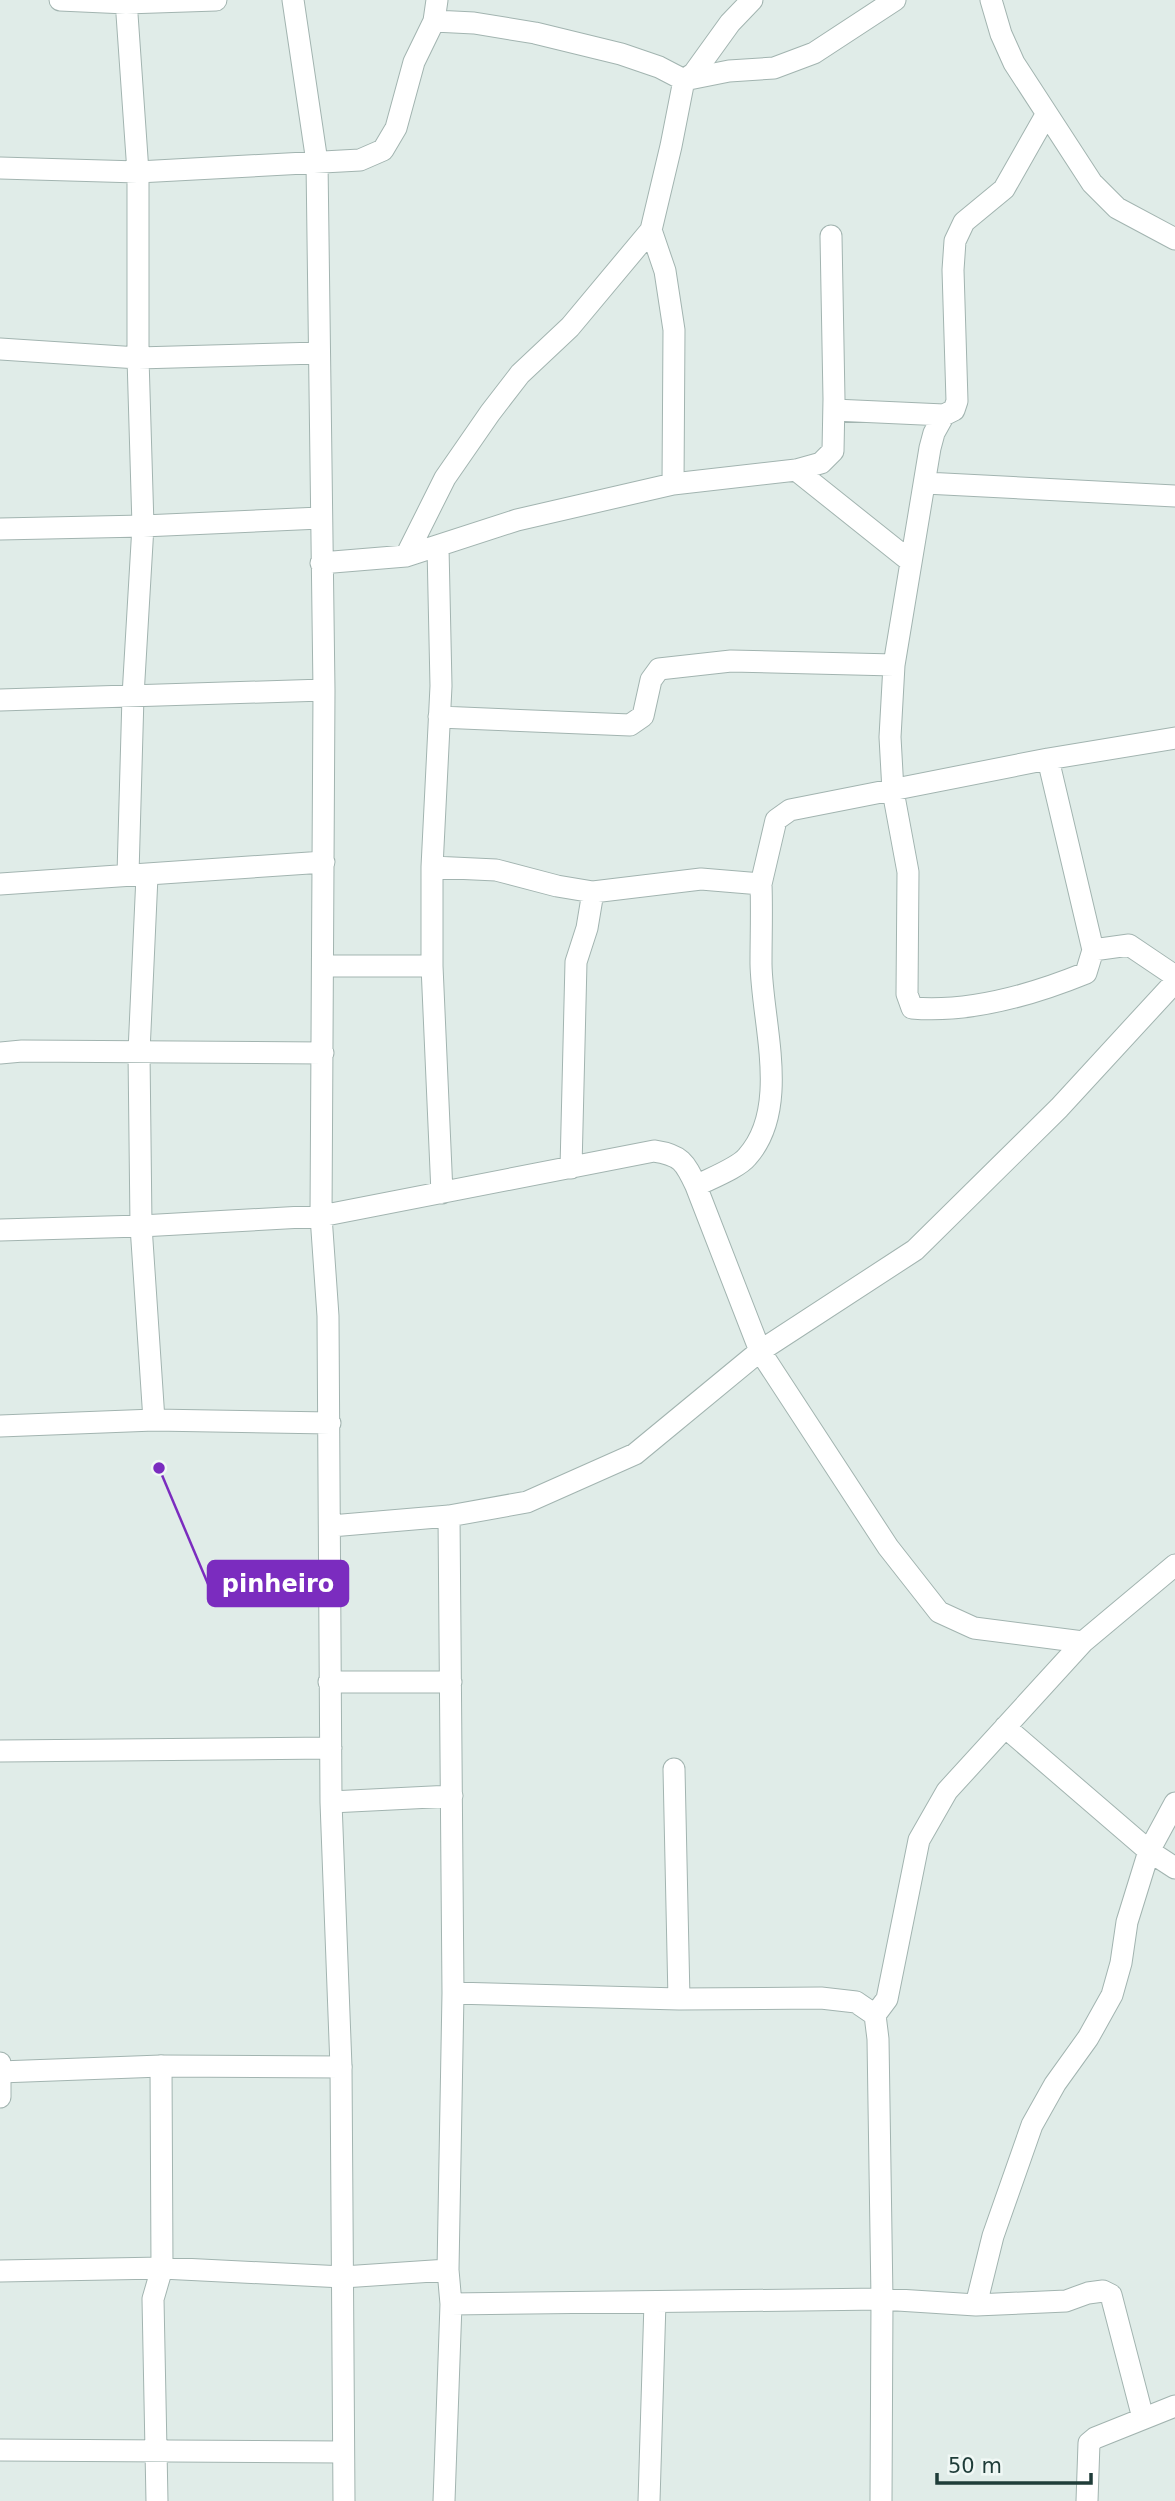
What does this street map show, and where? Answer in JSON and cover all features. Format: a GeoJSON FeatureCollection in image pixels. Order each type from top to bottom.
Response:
{"type":"FeatureCollection","features":[{"type":"Feature","properties":{"kind":"street"},"geometry":{"type":"LineString","coordinates":[[60,0],[216,0]]}},
{"type":"Feature","properties":{"kind":"street"},"geometry":{"type":"LineString","coordinates":[[293,0],[317,162],[324,690],[321,1216],[328,1316],[330,1423],[329,1682],[341,2067],[344,2501]]}},
{"type":"Feature","properties":{"kind":"street"},"geometry":{"type":"LineString","coordinates":[[406,556],[445,478],[490,413],[520,374],[570,327],[651,230],[684,80],[694,73],[730,23],[752,0]]}},
{"type":"Feature","properties":{"kind":"street"},"geometry":{"type":"LineString","coordinates":[[0,168],[138,172],[360,160],[383,150],[396,128],[414,62],[435,10],[474,23],[535,33],[621,54],[659,67],[684,80],[729,71],[774,68],[814,53],[895,0]]}},
{"type":"Feature","properties":{"kind":"street"},"geometry":{"type":"LineString","coordinates":[[991,0],[1001,34],[1014,63],[1091,183],[1117,208],[1175,239]]}},
{"type":"Feature","properties":{"kind":"street"},"geometry":{"type":"LineString","coordinates":[[126,1],[138,172],[138,358],[143,526],[133,696],[138,875],[141,1226],[155,1420]]}},
{"type":"Feature","properties":{"kind":"street"},"geometry":{"type":"LineString","coordinates":[[834,410],[944,415],[954,410],[957,401],[953,270],[955,241],[964,222],[1004,189],[1046,115]]}},
{"type":"Feature","properties":{"kind":"street"},"geometry":{"type":"LineString","coordinates":[[651,230],[665,271],[674,331],[673,484]]}},
{"type":"Feature","properties":{"kind":"street"},"geometry":{"type":"LineString","coordinates":[[321,563],[406,556],[517,520],[673,484],[796,470],[821,463],[833,451],[831,236]]}},
{"type":"Feature","properties":{"kind":"street"},"geometry":{"type":"LineString","coordinates":[[0,349],[138,358],[319,353]]}},
{"type":"Feature","properties":{"kind":"street"},"geometry":{"type":"LineString","coordinates":[[944,415],[934,433],[930,448],[910,561],[894,665],[890,737],[893,791],[908,872],[907,993],[912,1008],[940,1010],[990,1003],[1086,973],[1093,950],[1048,759]]}},
{"type":"Feature","properties":{"kind":"street"},"geometry":{"type":"LineString","coordinates":[[796,470],[910,561]]}},
{"type":"Feature","properties":{"kind":"street"},"geometry":{"type":"LineString","coordinates":[[925,484],[1175,496]]}},
{"type":"Feature","properties":{"kind":"street"},"geometry":{"type":"LineString","coordinates":[[0,529],[320,518]]}},
{"type":"Feature","properties":{"kind":"street"},"geometry":{"type":"LineString","coordinates":[[438,547],[439,717],[432,867],[432,966],[442,1193]]}},
{"type":"Feature","properties":{"kind":"street"},"geometry":{"type":"LineString","coordinates":[[439,717],[630,725],[643,716],[651,680],[659,669],[731,661],[894,665]]}},
{"type":"Feature","properties":{"kind":"street"},"geometry":{"type":"LineString","coordinates":[[0,700],[324,690]]}},
{"type":"Feature","properties":{"kind":"street"},"geometry":{"type":"LineString","coordinates":[[696,1186],[746,1159],[764,1133],[770,1107],[770,1061],[761,966],[761,884],[776,820],[790,810],[1048,759],[1175,738]]}},
{"type":"Feature","properties":{"kind":"street"},"geometry":{"type":"LineString","coordinates":[[0,884],[324,862]]}},
{"type":"Feature","properties":{"kind":"street"},"geometry":{"type":"LineString","coordinates":[[432,867],[496,870],[578,891],[593,892],[701,879],[761,884]]}},
{"type":"Feature","properties":{"kind":"street"},"geometry":{"type":"LineString","coordinates":[[570,1168],[576,962],[587,928],[593,892]]}},
{"type":"Feature","properties":{"kind":"street"},"geometry":{"type":"LineString","coordinates":[[1093,950],[1129,945],[1175,976]]}},
{"type":"Feature","properties":{"kind":"street"},"geometry":{"type":"LineString","coordinates":[[324,966],[432,966]]}},
{"type":"Feature","properties":{"kind":"street"},"geometry":{"type":"LineString","coordinates":[[331,1526],[449,1516],[527,1502],[635,1454],[760,1351],[915,1250],[1059,1108],[1175,982]]}},
{"type":"Feature","properties":{"kind":"street"},"geometry":{"type":"LineString","coordinates":[[0,1053],[323,1053]]}},
{"type":"Feature","properties":{"kind":"street"},"geometry":{"type":"LineString","coordinates":[[0,1230],[141,1226],[321,1216],[654,1152],[674,1154],[687,1168],[696,1186],[760,1351],[888,1547],[939,1612],[974,1628],[1083,1642]]}},
{"type":"Feature","properties":{"kind":"street"},"geometry":{"type":"LineString","coordinates":[[0,1426],[155,1420],[330,1423]]}},
{"type":"Feature","properties":{"kind":"street"},"geometry":{"type":"LineString","coordinates":[[444,2501],[451,2304],[448,2270],[453,1993],[449,1516]]}},
{"type":"Feature","properties":{"kind":"street"},"geometry":{"type":"LineString","coordinates":[[881,2501],[882,2299],[878,2039],[875,2015],[887,1998],[919,1840],[947,1791],[1083,1642],[1175,1565]]}},
{"type":"Feature","properties":{"kind":"street"},"geometry":{"type":"LineString","coordinates":[[329,1682],[451,1682]]}},
{"type":"Feature","properties":{"kind":"street"},"geometry":{"type":"LineString","coordinates":[[1005,1727],[1149,1852],[1175,1868]]}},
{"type":"Feature","properties":{"kind":"street"},"geometry":{"type":"LineString","coordinates":[[0,1751],[331,1748]]}},
{"type":"Feature","properties":{"kind":"street"},"geometry":{"type":"LineString","coordinates":[[674,1769],[679,1999]]}},
{"type":"Feature","properties":{"kind":"street"},"geometry":{"type":"LineString","coordinates":[[331,1802],[452,1796]]}},
{"type":"Feature","properties":{"kind":"street"},"geometry":{"type":"LineString","coordinates":[[976,2305],[993,2236],[1032,2124],[1055,2084],[1088,2038],[1112,1995],[1121,1963],[1127,1922],[1149,1852],[1175,1803]]}},
{"type":"Feature","properties":{"kind":"street"},"geometry":{"type":"LineString","coordinates":[[453,1993],[679,1999],[821,1998],[856,2002],[875,2015]]}},
{"type":"Feature","properties":{"kind":"street"},"geometry":{"type":"LineString","coordinates":[[0,2063],[0,2097]]}},
{"type":"Feature","properties":{"kind":"street"},"geometry":{"type":"LineString","coordinates":[[0,2072],[161,2066],[341,2067]]}},
{"type":"Feature","properties":{"kind":"street"},"geometry":{"type":"LineString","coordinates":[[157,2501],[153,2299],[162,2268],[161,2066]]}},
{"type":"Feature","properties":{"kind":"street"},"geometry":{"type":"LineString","coordinates":[[0,2271],[162,2268],[343,2277],[448,2270]]}},
{"type":"Feature","properties":{"kind":"street"},"geometry":{"type":"LineString","coordinates":[[451,2304],[882,2299],[976,2305],[1066,2301],[1103,2291],[1111,2295],[1143,2418]]}},
{"type":"Feature","properties":{"kind":"street"},"geometry":{"type":"LineString","coordinates":[[649,2501],[655,2302]]}},
{"type":"Feature","properties":{"kind":"street"},"geometry":{"type":"LineString","coordinates":[[1087,2501],[1089,2442],[1175,2406]]}},
{"type":"Feature","properties":{"kind":"street"},"geometry":{"type":"LineString","coordinates":[[0,2450],[343,2452]]}},
{"type":"Feature","properties":{"kind":"place","name":"pinheiro"},"geometry":{"type":"Point","coordinates":[159,1468]}}]}
